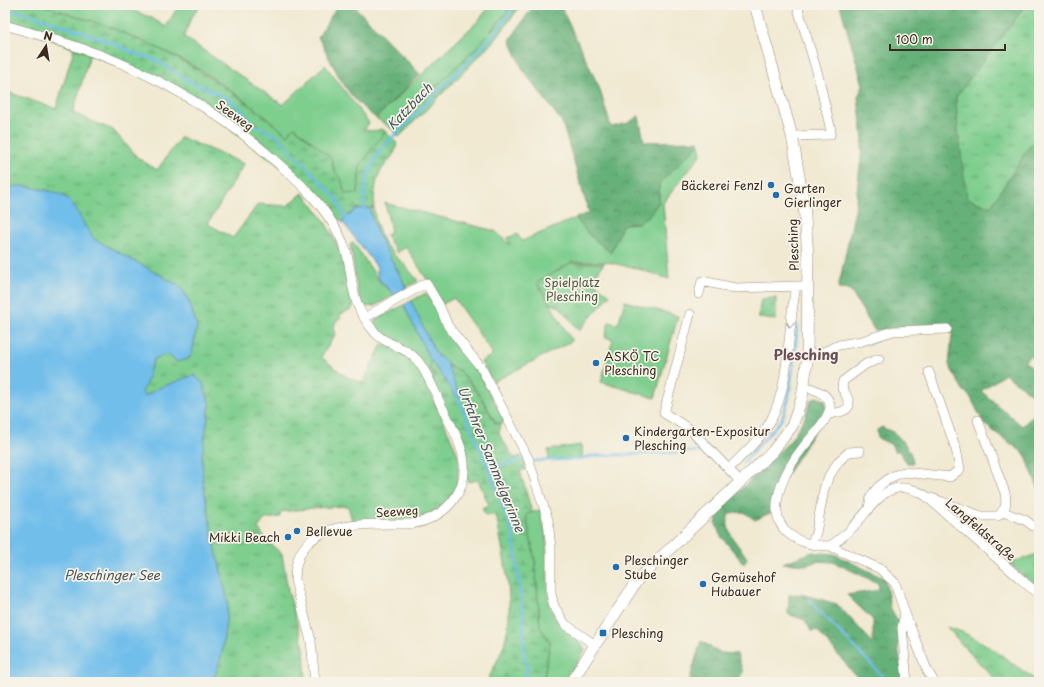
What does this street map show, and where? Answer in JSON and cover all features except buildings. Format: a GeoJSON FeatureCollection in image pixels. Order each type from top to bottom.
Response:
{"type":"FeatureCollection","features":[{"type":"Feature","properties":{"kind":"main road","name":"Plesching"},"geometry":{"type":"LineString","coordinates":[[572,682],[595,645],[646,570],[773,451],[792,426],[798,413],[805,386],[808,246],[805,213],[792,136],[756,5]]}},
{"type":"Feature","properties":{"kind":"street"},"geometry":{"type":"LineString","coordinates":[[792,136],[830,135],[831,131],[818,75],[797,5]]}},
{"type":"Feature","properties":{"kind":"street","name":"Seeweg"},"geometry":{"type":"LineString","coordinates":[[5,25],[96,54],[154,78],[194,100],[258,146],[295,180],[335,226],[346,250],[358,307],[366,316],[378,336],[407,350],[423,368],[461,446],[464,470],[461,483],[455,498],[439,515],[423,522],[412,524],[338,527],[322,533],[313,540],[299,557],[294,572],[295,580],[311,641],[315,682]]}},
{"type":"Feature","properties":{"kind":"street"},"geometry":{"type":"LineString","coordinates":[[699,294],[702,281],[735,288],[807,286]]}},
{"type":"Feature","properties":{"kind":"street"},"geometry":{"type":"LineString","coordinates":[[366,316],[426,283],[448,326],[482,369],[528,458],[548,520],[551,549],[551,594],[554,606],[565,624],[595,645]]}},
{"type":"Feature","properties":{"kind":"street"},"geometry":{"type":"LineString","coordinates":[[729,469],[760,436],[771,419],[782,385],[796,287]]}},
{"type":"Feature","properties":{"kind":"street"},"geometry":{"type":"LineString","coordinates":[[690,314],[664,413],[691,430],[740,481]]}},
{"type":"Feature","properties":{"kind":"street"},"geometry":{"type":"LineString","coordinates":[[806,354],[821,353],[839,345],[862,341],[893,331],[947,329]]}},
{"type":"Feature","properties":{"kind":"street"},"geometry":{"type":"LineString","coordinates":[[829,414],[845,411],[849,406],[850,401],[842,388],[843,381],[866,364],[879,359]]}},
{"type":"Feature","properties":{"kind":"street","name":"Langfeldstraße"},"geometry":{"type":"LineString","coordinates":[[869,508],[871,496],[878,487],[891,477],[904,472],[950,477],[960,469],[956,449],[930,372]]}},
{"type":"Feature","properties":{"kind":"street"},"geometry":{"type":"LineString","coordinates":[[805,386],[820,392],[828,398],[830,406],[829,414],[795,460],[776,500],[777,517],[786,532],[796,539],[810,544],[830,546],[871,564],[887,575],[895,583],[905,613],[934,682]]}},
{"type":"Feature","properties":{"kind":"street"},"geometry":{"type":"LineString","coordinates":[[978,420],[1005,493],[1007,501],[1003,512],[1025,520],[1033,526]]}},
{"type":"Feature","properties":{"kind":"street"},"geometry":{"type":"LineString","coordinates":[[810,544],[816,533],[824,489],[829,476],[839,461],[849,452],[860,451]]}},
{"type":"Feature","properties":{"kind":"street","name":"Langfeldstraße"},"geometry":{"type":"LineString","coordinates":[[830,546],[845,535],[869,508],[890,490],[897,487],[914,488],[926,496],[1039,595]]}},
{"type":"Feature","properties":{"kind":"street","name":"Langfeldstraße"},"geometry":{"type":"LineString","coordinates":[[926,496],[981,516],[998,516],[1003,512]]}},
{"type":"Feature","properties":{"kind":"street"},"geometry":{"type":"LineString","coordinates":[[905,613],[902,628],[907,682]]}},
{"type":"Feature","properties":{"kind":"green space"},"geometry":{"type":"Polygon","coordinates":[[[5,5],[34,5],[53,8],[134,37],[188,64],[239,97],[287,135],[294,127],[331,158],[335,172],[341,178],[345,194],[358,193],[360,166],[385,131],[396,142],[396,146],[393,154],[378,177],[375,190],[374,208],[357,209],[342,221],[334,217],[299,181],[177,88],[5,22],[5,5]]]}},
{"type":"Feature","properties":{"kind":"green space"},"geometry":{"type":"Polygon","coordinates":[[[39,5],[118,5],[152,18],[166,27],[179,5],[200,5],[190,20],[184,37],[283,105],[325,65],[369,123],[364,130],[374,131],[382,129],[385,131],[360,166],[358,193],[344,194],[341,178],[335,172],[331,158],[295,127],[287,135],[240,97],[190,64],[127,35],[39,5]]]}},
{"type":"Feature","properties":{"kind":"green space"},"geometry":{"type":"Polygon","coordinates":[[[338,5],[358,5],[356,8],[420,74],[376,118],[348,91],[318,37],[338,5]]]}},
{"type":"Feature","properties":{"kind":"green space"},"geometry":{"type":"Polygon","coordinates":[[[491,5],[511,5],[479,45],[392,129],[376,118],[477,22],[491,5]]]}},
{"type":"Feature","properties":{"kind":"green space"},"geometry":{"type":"Polygon","coordinates":[[[511,5],[521,5],[496,39],[399,137],[392,129],[479,45],[511,5]]]}},
{"type":"Feature","properties":{"kind":"green space"},"geometry":{"type":"Polygon","coordinates":[[[534,5],[560,5],[599,87],[611,127],[628,123],[639,116],[644,142],[698,141],[699,144],[659,184],[659,202],[647,218],[638,223],[623,224],[611,253],[589,235],[576,218],[589,213],[562,122],[523,70],[510,40],[534,5]]]}},
{"type":"Feature","properties":{"kind":"green space"},"geometry":{"type":"Polygon","coordinates":[[[840,5],[1026,5],[956,97],[958,130],[968,198],[990,207],[1030,146],[1039,139],[1039,351],[1024,361],[1038,371],[1039,361],[1039,400],[1039,490],[1025,454],[984,424],[971,398],[963,390],[949,365],[953,325],[921,326],[875,331],[850,290],[838,289],[855,210],[863,139],[858,97],[863,85],[840,5]],[[1005,374],[981,391],[1022,426],[1033,416],[1039,400],[1005,374]]]}},
{"type":"Feature","properties":{"kind":"green space"},"geometry":{"type":"Polygon","coordinates":[[[1026,5],[1039,5],[1039,139],[1030,146],[990,207],[967,198],[958,130],[956,97],[1026,5]]]}},
{"type":"Feature","properties":{"kind":"green space"},"geometry":{"type":"Polygon","coordinates":[[[74,49],[90,54],[73,113],[113,130],[138,158],[157,170],[181,137],[244,164],[208,224],[233,238],[258,204],[287,206],[303,193],[331,232],[337,245],[350,288],[353,305],[352,309],[339,315],[341,318],[335,325],[335,335],[321,357],[345,376],[363,383],[382,344],[410,357],[423,376],[455,447],[459,460],[457,486],[445,506],[417,520],[355,524],[352,521],[348,506],[281,512],[280,517],[265,519],[258,528],[268,542],[282,554],[288,591],[304,648],[306,682],[5,682],[5,91],[56,109],[74,49]]]}},
{"type":"Feature","properties":{"kind":"green space"},"geometry":{"type":"Polygon","coordinates":[[[699,144],[701,154],[663,203],[669,279],[636,268],[607,262],[572,262],[538,283],[572,341],[493,382],[481,362],[493,354],[454,298],[443,304],[406,247],[397,253],[386,235],[391,231],[385,203],[495,231],[510,245],[507,238],[517,234],[522,241],[576,218],[589,234],[619,231],[623,224],[638,223],[659,202],[659,184],[699,144]]]}},
{"type":"Feature","properties":{"kind":"green space"},"geometry":{"type":"Polygon","coordinates":[[[370,208],[374,208],[376,222],[383,241],[418,281],[406,288],[380,240],[372,219],[370,208]]]}},
{"type":"Feature","properties":{"kind":"green space"},"geometry":{"type":"Polygon","coordinates":[[[353,242],[380,282],[395,295],[374,306],[364,307],[356,285],[350,245],[353,242]]]}},
{"type":"Feature","properties":{"kind":"green space","name":"Spielplatz Plesching"},"geometry":{"type":"Polygon","coordinates":[[[570,263],[604,263],[592,281],[610,295],[579,331],[560,307],[550,304],[537,283],[570,263]]]}},
{"type":"Feature","properties":{"kind":"green space"},"geometry":{"type":"Polygon","coordinates":[[[426,293],[434,305],[455,346],[478,372],[505,422],[497,424],[476,390],[464,375],[448,365],[435,352],[428,340],[411,301],[426,293]]]}},
{"type":"Feature","properties":{"kind":"green space"},"geometry":{"type":"Polygon","coordinates":[[[776,298],[776,320],[758,318],[761,299],[776,298]]]}},
{"type":"Feature","properties":{"kind":"green space"},"geometry":{"type":"Polygon","coordinates":[[[625,301],[678,316],[655,398],[601,382],[613,339],[605,337],[609,322],[618,324],[625,301]]]}},
{"type":"Feature","properties":{"kind":"green space"},"geometry":{"type":"Polygon","coordinates":[[[404,305],[431,361],[430,368],[434,375],[433,383],[382,336],[375,326],[375,320],[404,305]]]}},
{"type":"Feature","properties":{"kind":"green space"},"geometry":{"type":"Polygon","coordinates":[[[431,361],[459,370],[480,396],[496,424],[501,423],[499,434],[514,458],[521,456],[527,469],[520,471],[532,512],[526,515],[535,561],[540,627],[550,642],[543,682],[487,682],[498,660],[506,637],[509,593],[505,563],[497,519],[493,514],[486,516],[482,508],[489,505],[478,480],[469,482],[467,478],[468,464],[433,383],[434,375],[430,368],[431,361]]]}},
{"type":"Feature","properties":{"kind":"green space"},"geometry":{"type":"Polygon","coordinates":[[[816,397],[825,400],[826,408],[822,419],[774,495],[772,512],[755,520],[744,512],[729,513],[729,531],[747,558],[744,564],[720,535],[716,524],[719,511],[790,441],[804,419],[811,400],[816,397]]]}},
{"type":"Feature","properties":{"kind":"green space"},"geometry":{"type":"Polygon","coordinates":[[[882,427],[894,433],[904,442],[913,459],[913,463],[907,463],[899,451],[894,451],[892,445],[878,438],[877,430],[882,427]]]}},
{"type":"Feature","properties":{"kind":"green space"},"geometry":{"type":"Polygon","coordinates":[[[581,445],[583,458],[549,460],[548,450],[581,445]]]}},
{"type":"Feature","properties":{"kind":"green space"},"geometry":{"type":"Polygon","coordinates":[[[540,510],[546,535],[549,604],[557,622],[582,644],[585,650],[566,682],[543,682],[550,642],[540,627],[535,561],[526,514],[540,510]]]}},
{"type":"Feature","properties":{"kind":"green space"},"geometry":{"type":"Polygon","coordinates":[[[813,552],[834,554],[885,579],[890,607],[900,625],[898,646],[903,682],[861,682],[817,630],[811,631],[805,620],[788,614],[789,595],[801,594],[837,604],[873,643],[873,620],[847,595],[879,590],[878,583],[833,562],[817,561],[807,565],[783,563],[813,552]]]}},
{"type":"Feature","properties":{"kind":"green space"},"geometry":{"type":"Polygon","coordinates":[[[1037,554],[1039,556],[1039,589],[1011,566],[1011,563],[1037,554]]]}},
{"type":"Feature","properties":{"kind":"green space"},"geometry":{"type":"Polygon","coordinates":[[[947,627],[960,631],[983,643],[1039,682],[998,682],[947,627]]]}},
{"type":"Feature","properties":{"kind":"green space"},"geometry":{"type":"Polygon","coordinates":[[[701,641],[721,653],[737,654],[743,672],[737,682],[689,682],[701,641]]]}},
{"type":"Feature","properties":{"kind":"water","name":"Pleschinger See"},"geometry":{"type":"Polygon","coordinates":[[[22,186],[49,191],[62,195],[68,199],[72,203],[88,231],[96,240],[180,286],[189,301],[197,326],[192,354],[188,359],[177,362],[167,354],[154,359],[142,392],[145,396],[161,387],[194,375],[203,383],[210,405],[202,456],[203,482],[212,533],[228,602],[222,653],[213,682],[5,682],[5,187],[22,186]]]}},
{"type":"Feature","properties":{"kind":"water"},"geometry":{"type":"Polygon","coordinates":[[[370,208],[372,219],[380,240],[406,288],[395,295],[379,279],[377,267],[342,221],[357,209],[370,208]]]}},
{"type":"Feature","properties":{"kind":"water"},"geometry":{"type":"Polygon","coordinates":[[[411,301],[432,346],[438,356],[446,361],[460,397],[455,397],[448,384],[429,358],[404,305],[411,301]]]}},
{"type":"Feature","properties":{"kind":"waterway","name":"Katzbach"},"geometry":{"type":"LineString","coordinates":[[365,212],[364,195],[367,178],[373,163],[382,148],[485,44],[500,27],[515,5]]}},
{"type":"Feature","properties":{"kind":"waterway","name":"Urfahrer Sammelgerinne"},"geometry":{"type":"LineString","coordinates":[[5,10],[26,13],[106,40],[134,53],[156,60],[189,81],[227,98],[240,108],[253,124],[277,136],[337,199],[344,215],[349,219]]}},
{"type":"Feature","properties":{"kind":"waterway"},"geometry":{"type":"LineString","coordinates":[[743,463],[782,419],[788,401],[796,344],[797,324]]}},
{"type":"Feature","properties":{"kind":"waterway"},"geometry":{"type":"LineString","coordinates":[[867,344],[877,340]]}},
{"type":"Feature","properties":{"kind":"waterway","name":"Urfahrer Sammelgerinne"},"geometry":{"type":"LineString","coordinates":[[457,395],[489,470],[513,533],[523,616],[524,654],[527,665],[525,679],[522,682]]}},
{"type":"Feature","properties":{"kind":"waterway"},"geometry":{"type":"LineString","coordinates":[[533,461],[579,459],[592,456],[706,451]]}},
{"type":"Feature","properties":{"kind":"waterway"},"geometry":{"type":"LineString","coordinates":[[489,470],[510,462],[523,460]]}},
{"type":"Feature","properties":{"kind":"waterway"},"geometry":{"type":"LineString","coordinates":[[809,600],[888,682]]}},
{"type":"Feature","properties":{"kind":"place","name":"Bäckerei Fenzl"},"geometry":{"type":"Point","coordinates":[771,185]}},
{"type":"Feature","properties":{"kind":"place","name":"Garten Gierlinger"},"geometry":{"type":"Point","coordinates":[776,195]}},
{"type":"Feature","properties":{"kind":"place","name":"ASKÖ TC Plesching"},"geometry":{"type":"Point","coordinates":[596,363]}},
{"type":"Feature","properties":{"kind":"place","name":"Kindergarten-Expositur Plesching"},"geometry":{"type":"Point","coordinates":[626,438]}},
{"type":"Feature","properties":{"kind":"place","name":"Bellevue"},"geometry":{"type":"Point","coordinates":[297,531]}},
{"type":"Feature","properties":{"kind":"place","name":"Mikki Beach"},"geometry":{"type":"Point","coordinates":[288,537]}},
{"type":"Feature","properties":{"kind":"place","name":"Pleschinger Stube"},"geometry":{"type":"Point","coordinates":[616,567]}},
{"type":"Feature","properties":{"kind":"place","name":"Gemüsehof Hubauer"},"geometry":{"type":"Point","coordinates":[703,584]}},
{"type":"Feature","properties":{"kind":"place","name":"Plesching"},"geometry":{"type":"Point","coordinates":[603,633]}},
{"type":"Feature","properties":{"kind":"district","name":"Plesching"},"geometry":{"type":"Point","coordinates":[806,354]}}]}
